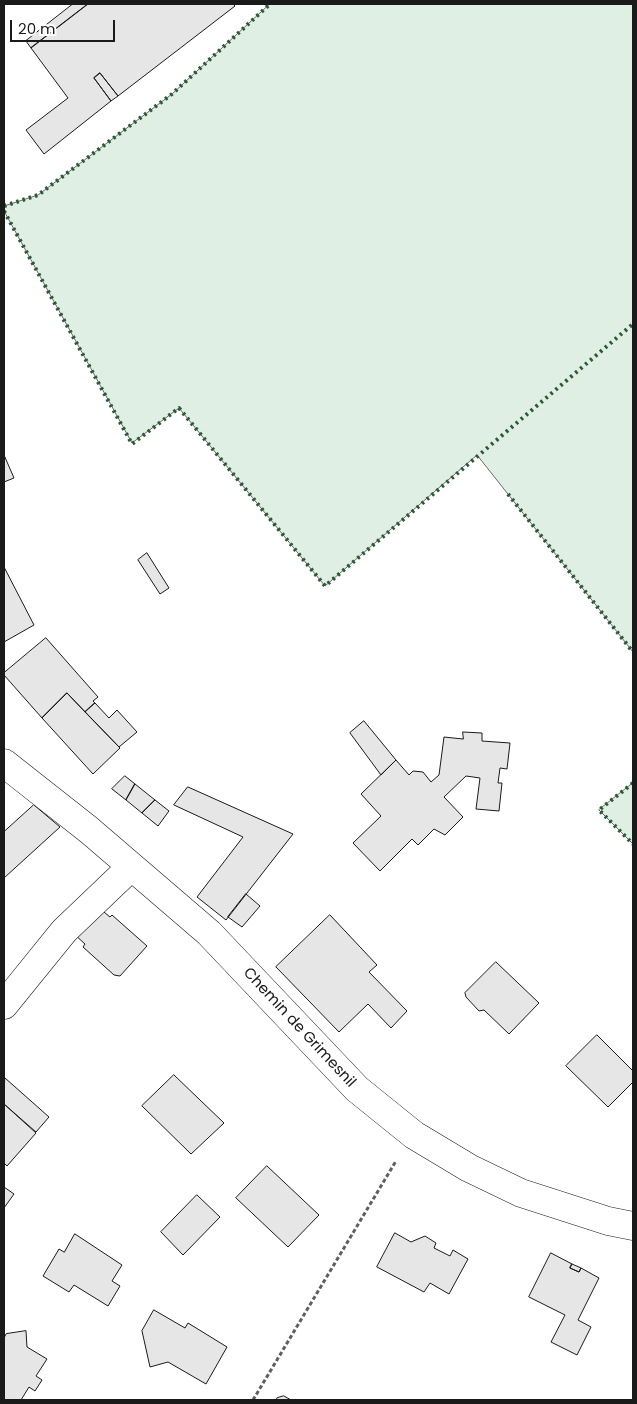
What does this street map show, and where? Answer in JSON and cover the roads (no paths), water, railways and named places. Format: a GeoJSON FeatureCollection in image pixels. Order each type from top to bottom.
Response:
{"type":"FeatureCollection","features":[{"type":"Feature","properties":{"kind":"street","name":"Chemin de Grimesnil"},"geometry":{"type":"LineString","coordinates":[[5,766],[89,830],[209,933],[357,1089],[414,1136],[469,1168],[522,1193],[608,1221],[633,1226]]}},
{"type":"Feature","properties":{"kind":"street"},"geometry":{"type":"LineString","coordinates":[[4,1005],[64,931],[131,867]]}}]}
